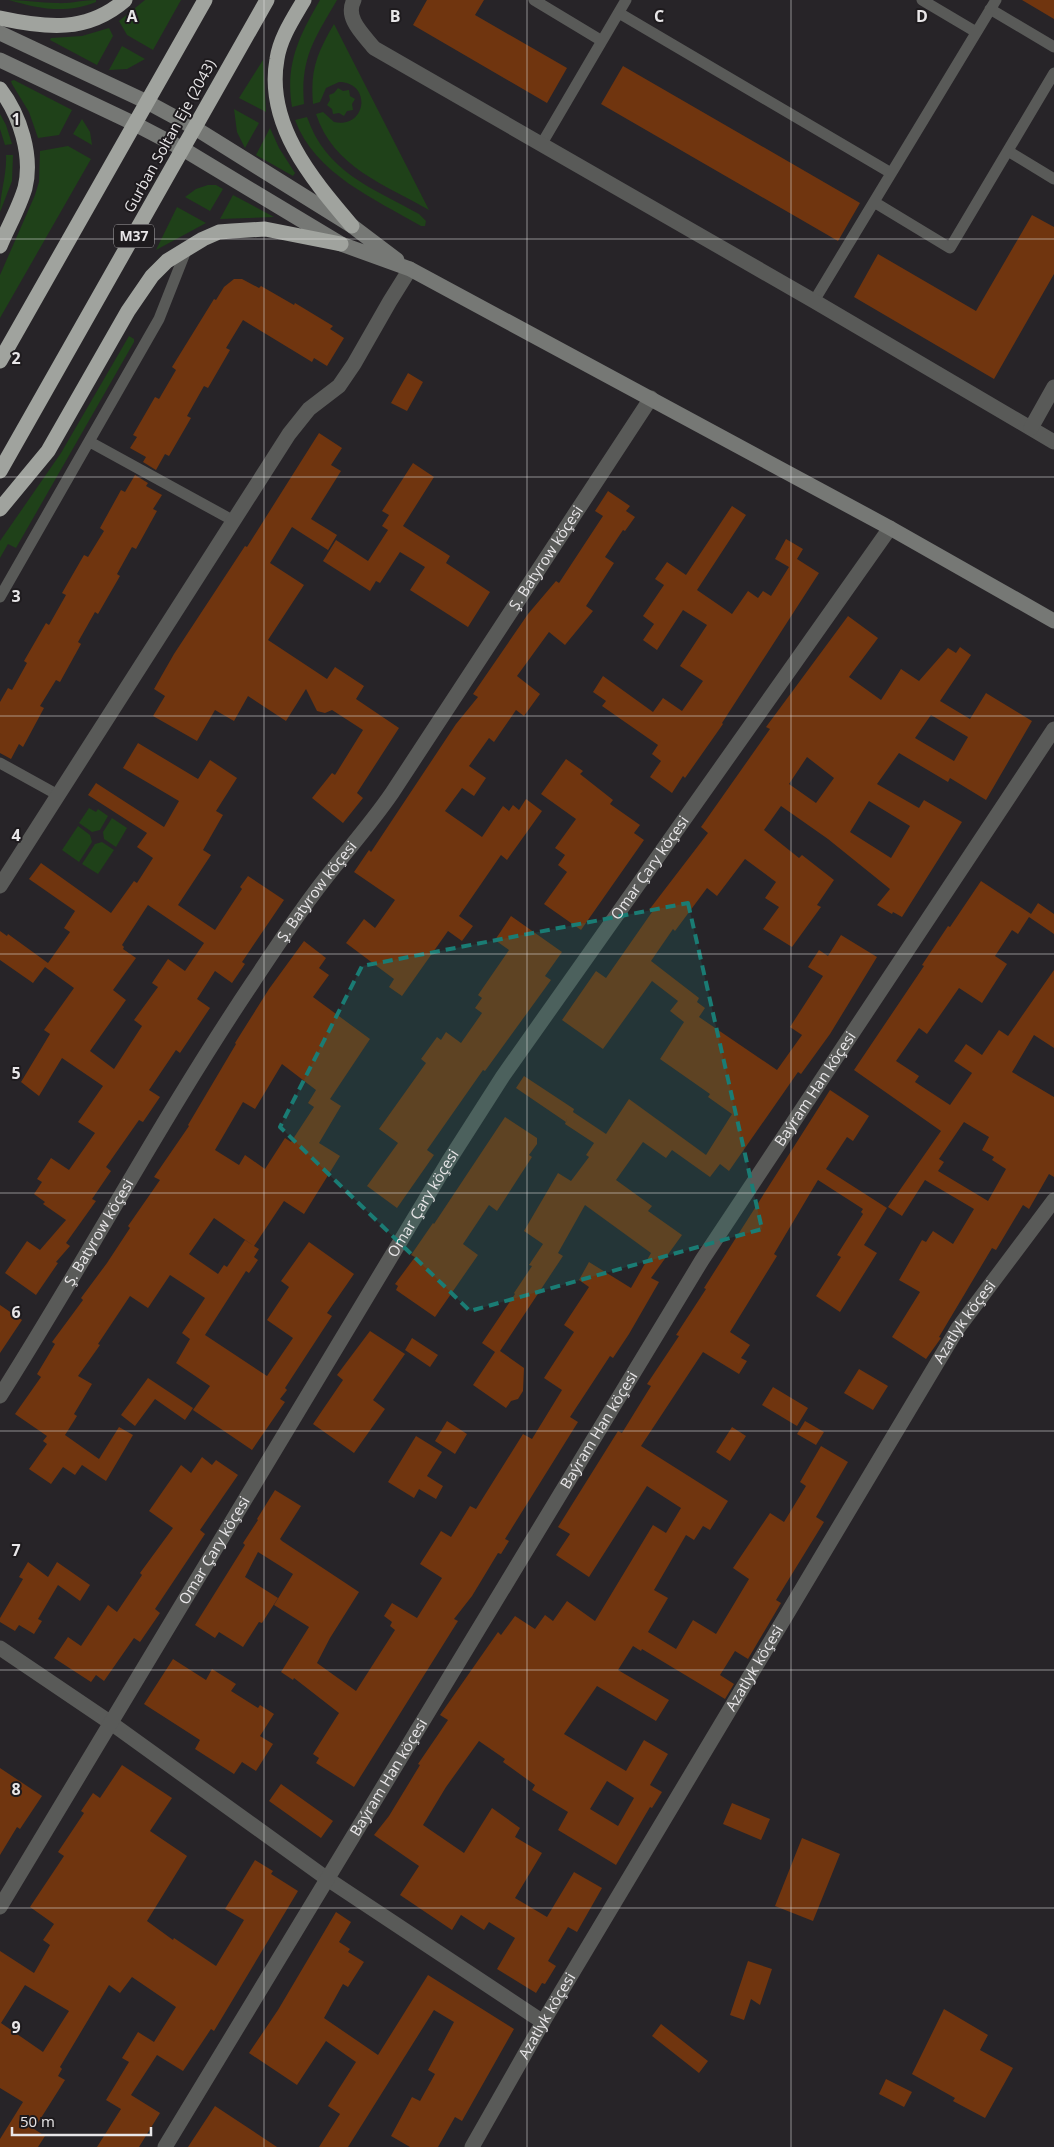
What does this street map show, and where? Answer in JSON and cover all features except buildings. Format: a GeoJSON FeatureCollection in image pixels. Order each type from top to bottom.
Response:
{"type":"FeatureCollection","features":[{"type":"Feature","properties":{"kind":"highway"},"geometry":{"type":"LineString","coordinates":[[0,18],[33,26],[72,25],[99,17],[116,8],[125,0]]}},
{"type":"Feature","properties":{"kind":"highway"},"geometry":{"type":"LineString","coordinates":[[0,361],[205,0]]}},
{"type":"Feature","properties":{"kind":"highway","name":"Gurban Soltan Eje (2043)"},"geometry":{"type":"LineString","coordinates":[[0,472],[267,0]]}},
{"type":"Feature","properties":{"kind":"highway"},"geometry":{"type":"LineString","coordinates":[[304,0],[286,31],[276,60],[276,84],[279,106],[290,140],[302,164],[352,226]]}},
{"type":"Feature","properties":{"kind":"highway"},"geometry":{"type":"LineString","coordinates":[[0,89],[11,103],[20,128],[28,170],[25,188],[0,246]]}},
{"type":"Feature","properties":{"kind":"highway"},"geometry":{"type":"LineString","coordinates":[[0,509],[48,451],[140,292],[167,261],[187,248],[219,232],[245,229],[264,229],[341,244]]}},
{"type":"Feature","properties":{"kind":"street"},"geometry":{"type":"LineString","coordinates":[[354,0],[352,4],[353,22],[374,48],[814,301],[1054,442]]}},
{"type":"Feature","properties":{"kind":"street"},"geometry":{"type":"LineString","coordinates":[[0,33],[147,102],[194,128],[352,226],[410,269]]}},
{"type":"Feature","properties":{"kind":"street"},"geometry":{"type":"LineString","coordinates":[[0,60],[183,149],[341,244],[410,269],[890,528],[1054,621]]}},
{"type":"Feature","properties":{"kind":"street"},"geometry":{"type":"LineString","coordinates":[[0,886],[289,434],[309,409],[339,386],[410,269]]}},
{"type":"Feature","properties":{"kind":"street"},"geometry":{"type":"LineString","coordinates":[[1030,428],[1054,387]]}},
{"type":"Feature","properties":{"kind":"street","name":"Ş. Batyrow köçesi"},"geometry":{"type":"LineString","coordinates":[[0,1396],[173,1109],[252,983],[315,891],[372,822],[392,793],[651,398]]}},
{"type":"Feature","properties":{"kind":"street","name":"Omar Çary köçesi"},"geometry":{"type":"LineString","coordinates":[[0,1907],[448,1162],[498,1084],[890,528]]}},
{"type":"Feature","properties":{"kind":"street","name":"Baýram Han köçesi"},"geometry":{"type":"LineString","coordinates":[[165,2147],[326,1878],[702,1260],[1054,729]]}},
{"type":"Feature","properties":{"kind":"street","name":"Azatlyk köçesi"},"geometry":{"type":"LineString","coordinates":[[472,2147],[543,2022],[958,1328],[1054,1200]]}},
{"type":"Feature","properties":{"kind":"street"},"geometry":{"type":"LineString","coordinates":[[0,1648],[111,1723],[326,1878],[543,2022]]}},
{"type":"Feature","properties":{"kind":"lane"},"geometry":{"type":"LineString","coordinates":[[534,0],[602,41]]}},
{"type":"Feature","properties":{"kind":"lane"},"geometry":{"type":"LineString","coordinates":[[541,145],[626,0]]}},
{"type":"Feature","properties":{"kind":"lane"},"geometry":{"type":"LineString","coordinates":[[922,0],[976,32]]}},
{"type":"Feature","properties":{"kind":"lane"},"geometry":{"type":"LineString","coordinates":[[814,301],[993,4],[1054,47]]}},
{"type":"Feature","properties":{"kind":"lane"},"geometry":{"type":"LineString","coordinates":[[618,13],[891,173]]}},
{"type":"Feature","properties":{"kind":"lane"},"geometry":{"type":"LineString","coordinates":[[874,202],[950,248],[1054,73]]}},
{"type":"Feature","properties":{"kind":"lane"},"geometry":{"type":"LineString","coordinates":[[1008,151],[1054,180]]}},
{"type":"Feature","properties":{"kind":"lane"},"geometry":{"type":"LineString","coordinates":[[0,598],[159,319],[187,248]]}},
{"type":"Feature","properties":{"kind":"lane"},"geometry":{"type":"LineString","coordinates":[[90,442],[234,521]]}},
{"type":"Feature","properties":{"kind":"lane"},"geometry":{"type":"LineString","coordinates":[[0,763],[58,795]]}},
{"type":"Feature","properties":{"kind":"highlighted area"},"geometry":{"type":"Polygon","coordinates":[[[688,903],[762,1229],[470,1311],[280,1127],[362,966],[688,903]]]}},
{"type":"Feature","properties":{"kind":"green space"},"geometry":{"type":"Polygon","coordinates":[[[9,0],[44,3],[96,0],[96,2],[74,8],[52,9],[9,0]]]}},
{"type":"Feature","properties":{"kind":"green space"},"geometry":{"type":"Polygon","coordinates":[[[145,0],[181,0],[153,50],[127,35],[119,21],[145,0]]]}},
{"type":"Feature","properties":{"kind":"green space"},"geometry":{"type":"Polygon","coordinates":[[[320,0],[337,0],[316,37],[307,61],[303,88],[304,104],[292,107],[290,77],[292,64],[300,38],[320,0]]]}},
{"type":"Feature","properties":{"kind":"green space"},"geometry":{"type":"Polygon","coordinates":[[[334,24],[429,210],[378,182],[347,161],[334,148],[324,132],[316,114],[323,112],[334,122],[345,122],[353,119],[359,112],[361,105],[361,97],[357,89],[350,84],[339,82],[326,88],[320,102],[313,104],[312,92],[316,62],[334,24]]]}},
{"type":"Feature","properties":{"kind":"green space"},"geometry":{"type":"Polygon","coordinates":[[[109,28],[113,36],[97,65],[50,40],[51,38],[82,36],[109,28]]]}},
{"type":"Feature","properties":{"kind":"green space"},"geometry":{"type":"Polygon","coordinates":[[[122,46],[145,59],[127,69],[109,70],[122,46]]]}},
{"type":"Feature","properties":{"kind":"green space"},"geometry":{"type":"Polygon","coordinates":[[[263,60],[266,112],[239,98],[263,60]]]}},
{"type":"Feature","properties":{"kind":"green space"},"geometry":{"type":"Polygon","coordinates":[[[14,80],[72,110],[59,135],[38,138],[29,112],[12,84],[11,81],[14,80]]]}},
{"type":"Feature","properties":{"kind":"green space"},"geometry":{"type":"Polygon","coordinates":[[[338,88],[343,91],[349,90],[350,96],[355,99],[352,104],[353,110],[347,111],[344,116],[339,113],[333,114],[332,109],[327,105],[330,100],[329,95],[338,88]]]}},
{"type":"Feature","properties":{"kind":"green space"},"geometry":{"type":"Polygon","coordinates":[[[234,109],[259,123],[245,148],[237,132],[234,109]]]}},
{"type":"Feature","properties":{"kind":"green space"},"geometry":{"type":"Polygon","coordinates":[[[0,114],[12,144],[5,145],[0,129],[0,114]]]}},
{"type":"Feature","properties":{"kind":"green space"},"geometry":{"type":"Polygon","coordinates":[[[307,117],[315,136],[338,165],[368,186],[419,214],[426,221],[425,226],[421,226],[366,195],[332,170],[317,156],[304,139],[295,120],[307,117]]]}},
{"type":"Feature","properties":{"kind":"green space"},"geometry":{"type":"Polygon","coordinates":[[[82,119],[90,132],[92,145],[73,134],[82,119]]]}},
{"type":"Feature","properties":{"kind":"green space"},"geometry":{"type":"Polygon","coordinates":[[[270,128],[279,148],[295,173],[293,176],[256,155],[270,128]]]}},
{"type":"Feature","properties":{"kind":"green space"},"geometry":{"type":"Polygon","coordinates":[[[68,146],[91,159],[0,318],[0,275],[35,195],[39,182],[40,151],[68,146]]]}},
{"type":"Feature","properties":{"kind":"green space"},"geometry":{"type":"Polygon","coordinates":[[[6,155],[13,155],[12,181],[0,212],[5,170],[6,155]]]}},
{"type":"Feature","properties":{"kind":"green space"},"geometry":{"type":"Polygon","coordinates":[[[208,185],[216,185],[223,189],[210,211],[185,197],[196,189],[208,185]]]}},
{"type":"Feature","properties":{"kind":"green space"},"geometry":{"type":"Polygon","coordinates":[[[233,195],[274,217],[220,219],[233,195]]]}},
{"type":"Feature","properties":{"kind":"green space"},"geometry":{"type":"Polygon","coordinates":[[[177,207],[206,223],[156,250],[177,207]]]}},
{"type":"Feature","properties":{"kind":"green space"},"geometry":{"type":"Polygon","coordinates":[[[129,336],[134,339],[134,342],[16,548],[8,544],[0,558],[0,541],[61,453],[129,336]]]}},
{"type":"Feature","properties":{"kind":"green space"},"geometry":{"type":"Polygon","coordinates":[[[89,808],[96,812],[98,809],[108,816],[100,830],[92,832],[79,823],[89,808]]]}},
{"type":"Feature","properties":{"kind":"green space"},"geometry":{"type":"Polygon","coordinates":[[[112,818],[127,828],[116,847],[104,839],[103,832],[112,818]]]}},
{"type":"Feature","properties":{"kind":"green space"},"geometry":{"type":"Polygon","coordinates":[[[78,826],[90,835],[92,842],[79,862],[62,850],[78,826]]]}},
{"type":"Feature","properties":{"kind":"green space"},"geometry":{"type":"Polygon","coordinates":[[[102,842],[114,850],[98,874],[82,864],[95,844],[102,842]]]}}]}
